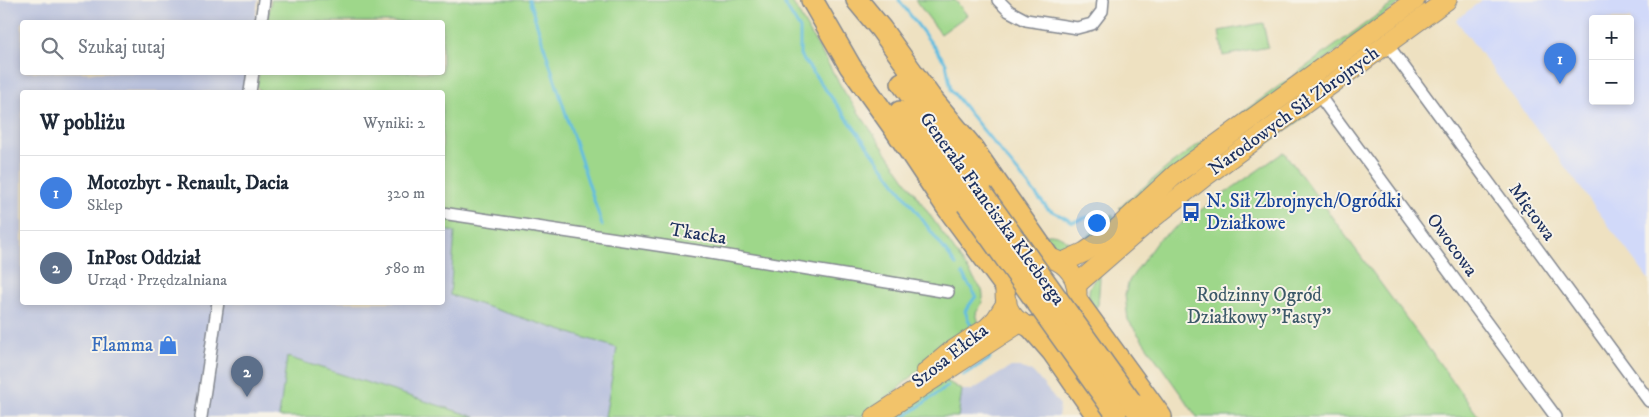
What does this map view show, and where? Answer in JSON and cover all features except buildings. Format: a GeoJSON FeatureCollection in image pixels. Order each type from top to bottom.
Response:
{"type":"FeatureCollection","features":[{"type":"Feature","properties":{"kind":"highway"},"geometry":{"type":"LineString","coordinates":[[812,0],[850,66],[897,132],[1006,295]]}},
{"type":"Feature","properties":{"kind":"highway","name":"Generała Franciszka Kleeberga"},"geometry":{"type":"LineString","coordinates":[[820,0],[975,199]]}},
{"type":"Feature","properties":{"kind":"highway","name":"Generała Franciszka Kleeberga"},"geometry":{"type":"LineString","coordinates":[[842,0],[975,199],[1122,413]]}},
{"type":"Feature","properties":{"kind":"highway"},"geometry":{"type":"LineString","coordinates":[[857,0],[881,29],[930,97],[970,145],[1055,260]]}},
{"type":"Feature","properties":{"kind":"highway"},"geometry":{"type":"LineString","coordinates":[[1076,292],[1161,417]]}},
{"type":"Feature","properties":{"kind":"highway"},"geometry":{"type":"LineString","coordinates":[[1026,325],[1052,351],[1122,413]]}},
{"type":"Feature","properties":{"kind":"main road","name":"Narodowych Sił Zbrojnych"},"geometry":{"type":"LineString","coordinates":[[1055,260],[1085,252],[1111,234],[1190,164],[1415,0]]}},
{"type":"Feature","properties":{"kind":"main road","name":"Narodowych Sił Zbrojnych"},"geometry":{"type":"LineString","coordinates":[[1076,292],[1096,266],[1203,178],[1447,0]]}},
{"type":"Feature","properties":{"kind":"main road"},"geometry":{"type":"LineString","coordinates":[[1190,164],[1203,178]]}},
{"type":"Feature","properties":{"kind":"main road"},"geometry":{"type":"LineString","coordinates":[[1037,257],[1055,260],[1073,276],[1076,292],[1072,311],[1065,320],[1054,326],[1042,329],[1026,325],[1012,314],[1006,295],[1010,276],[1026,260],[1037,257]]}},
{"type":"Feature","properties":{"kind":"main road","name":"Szosa Ełcka"},"geometry":{"type":"LineString","coordinates":[[882,412],[987,328],[996,319],[1006,295]]}},
{"type":"Feature","properties":{"kind":"main road","name":"Szosa Ełcka"},"geometry":{"type":"LineString","coordinates":[[948,361],[1026,325]]}},
{"type":"Feature","properties":{"kind":"street"},"geometry":{"type":"LineString","coordinates":[[261,20],[264,0]]}},
{"type":"Feature","properties":{"kind":"street"},"geometry":{"type":"LineString","coordinates":[[998,0],[1009,11],[1026,20],[1078,28],[1092,24],[1102,11],[1103,0]]}},
{"type":"Feature","properties":{"kind":"street","name":"Miętowa"},"geometry":{"type":"LineString","coordinates":[[1387,44],[1649,400]]}},
{"type":"Feature","properties":{"kind":"street"},"geometry":{"type":"LineString","coordinates":[[250,90],[253,75]]}},
{"type":"Feature","properties":{"kind":"street","name":"Owocowa"},"geometry":{"type":"LineString","coordinates":[[1318,94],[1556,417]]}},
{"type":"Feature","properties":{"kind":"street","name":"Tkacka"},"geometry":{"type":"LineString","coordinates":[[445,213],[704,252],[948,292]]}},
{"type":"Feature","properties":{"kind":"street"},"geometry":{"type":"LineString","coordinates":[[201,417],[218,305]]}},
{"type":"Feature","properties":{"kind":"shaded area"},"geometry":{"type":"Polygon","coordinates":[[[0,0],[258,0],[255,20],[20,20],[20,75],[247,75],[244,90],[20,90],[20,305],[445,305],[445,230],[455,232],[450,295],[617,348],[605,417],[475,417],[288,357],[279,417],[0,417],[0,0]]]}},
{"type":"Feature","properties":{"kind":"shaded area"},"geometry":{"type":"Polygon","coordinates":[[[1482,0],[1649,0],[1649,280],[1456,20],[1482,0]]]}},
{"type":"Feature","properties":{"kind":"shaded area"},"geometry":{"type":"Polygon","coordinates":[[[1011,367],[1020,367],[1034,373],[1060,405],[1058,417],[958,417],[962,390],[972,390],[1011,367]]]}},
{"type":"Feature","properties":{"kind":"green space"},"geometry":{"type":"Polygon","coordinates":[[[271,0],[791,0],[845,93],[982,290],[983,300],[976,313],[979,324],[861,417],[605,417],[617,348],[450,295],[455,232],[445,230],[445,90],[259,90],[257,87],[259,75],[445,75],[445,20],[267,20],[271,0]]]}},
{"type":"Feature","properties":{"kind":"green space"},"geometry":{"type":"Polygon","coordinates":[[[915,0],[955,0],[967,15],[941,34],[915,0]]]}},
{"type":"Feature","properties":{"kind":"green space"},"geometry":{"type":"Polygon","coordinates":[[[1398,0],[1404,0],[1125,211],[1119,208],[1170,165],[1398,0]]]}},
{"type":"Feature","properties":{"kind":"green space"},"geometry":{"type":"Polygon","coordinates":[[[1263,23],[1268,47],[1223,56],[1219,31],[1263,23]]]}},
{"type":"Feature","properties":{"kind":"green space"},"geometry":{"type":"Polygon","coordinates":[[[1315,106],[1318,107],[1213,183],[1224,170],[1315,106]]]}},
{"type":"Feature","properties":{"kind":"green space","name":"Rodzinny Ogród Działkowy \"Fasty\""},"geometry":{"type":"Polygon","coordinates":[[[1284,152],[1479,417],[1197,417],[1128,320],[1125,295],[1129,281],[1158,240],[1284,152]]]}},
{"type":"Feature","properties":{"kind":"green space"},"geometry":{"type":"Polygon","coordinates":[[[1112,214],[1115,221],[1086,245],[1083,241],[1112,214]]]}},
{"type":"Feature","properties":{"kind":"green space"},"geometry":{"type":"Polygon","coordinates":[[[1048,234],[1060,237],[1077,250],[1057,251],[1042,238],[1048,234]]]}},
{"type":"Feature","properties":{"kind":"green space"},"geometry":{"type":"Polygon","coordinates":[[[1099,275],[1098,305],[1094,309],[1089,291],[1092,283],[1099,275]]]}},
{"type":"Feature","properties":{"kind":"green space"},"geometry":{"type":"Polygon","coordinates":[[[287,357],[475,417],[279,417],[287,357]]]}},
{"type":"Feature","properties":{"kind":"green space"},"geometry":{"type":"Polygon","coordinates":[[[945,380],[962,390],[958,417],[893,417],[945,380]]]}},
{"type":"Feature","properties":{"kind":"waterway"},"geometry":{"type":"LineString","coordinates":[[529,0],[602,225]]}},
{"type":"Feature","properties":{"kind":"waterway"},"geometry":{"type":"LineString","coordinates":[[782,0],[800,29],[800,55],[956,265]]}},
{"type":"Feature","properties":{"kind":"waterway"},"geometry":{"type":"LineString","coordinates":[[899,0],[946,63],[951,90],[1048,209],[1073,222],[1088,217]]}},
{"type":"Feature","properties":{"kind":"waterway"},"geometry":{"type":"LineString","coordinates":[[962,274],[976,296],[965,311],[971,326]]}},
{"type":"Feature","properties":{"kind":"waterway"},"geometry":{"type":"LineString","coordinates":[[963,375],[990,359],[988,355]]}},
{"type":"Feature","properties":{"kind":"waterway"},"geometry":{"type":"LineString","coordinates":[[904,417],[948,386]]}},
{"type":"Feature","properties":{"kind":"place","name":"Motozbyt - Renault, Dacia"},"geometry":{"type":"Point","coordinates":[1560,84]}},
{"type":"Feature","properties":{"kind":"place","name":"N. Sił Zbrojnych/Ogródki Działkowe"},"geometry":{"type":"Point","coordinates":[1191,212]}},
{"type":"Feature","properties":{"kind":"place","name":"Flamma"},"geometry":{"type":"Point","coordinates":[168,345]}},
{"type":"Feature","properties":{"kind":"place","name":"InPost Oddział"},"geometry":{"type":"Point","coordinates":[247,397]}}]}
